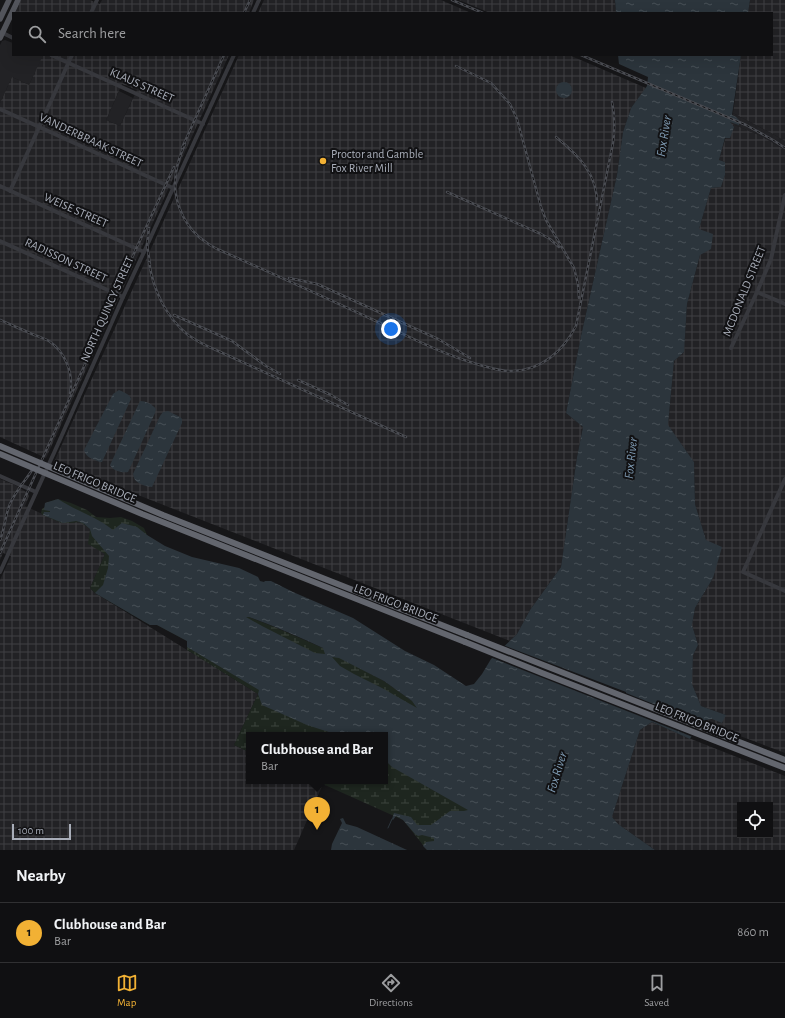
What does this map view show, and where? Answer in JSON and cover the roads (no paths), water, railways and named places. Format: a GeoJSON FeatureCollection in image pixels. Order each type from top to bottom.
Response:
{"type":"FeatureCollection","features":[{"type":"Feature","properties":{"kind":"highway"},"geometry":{"type":"LineString","coordinates":[[0,446],[184,524],[785,760]]}},
{"type":"Feature","properties":{"kind":"highway","name":"LEO FRIGO BRIDGE"},"geometry":{"type":"LineString","coordinates":[[0,454],[121,506],[213,543],[785,768]]}},
{"type":"Feature","properties":{"kind":"main road"},"geometry":{"type":"LineString","coordinates":[[0,19],[8,0]]}},
{"type":"Feature","properties":{"kind":"main road"},"geometry":{"type":"LineString","coordinates":[[1,34],[18,0]]}},
{"type":"Feature","properties":{"kind":"street"},"geometry":{"type":"LineString","coordinates":[[91,12],[97,0]]}},
{"type":"Feature","properties":{"kind":"street"},"geometry":{"type":"LineString","coordinates":[[253,12],[259,0]]}},
{"type":"Feature","properties":{"kind":"street"},"geometry":{"type":"LineString","coordinates":[[1,34],[12,38]]}},
{"type":"Feature","properties":{"kind":"street","name":"KLAUS STREET"},"geometry":{"type":"LineString","coordinates":[[53,56],[202,124]]}},
{"type":"Feature","properties":{"kind":"street"},"geometry":{"type":"LineString","coordinates":[[10,191],[72,56]]}},
{"type":"Feature","properties":{"kind":"street","name":"NORTH QUINCY STREET"},"geometry":{"type":"LineString","coordinates":[[0,572],[123,297],[234,56]]}},
{"type":"Feature","properties":{"kind":"street","name":"VANDERBRAAK STREET"},"geometry":{"type":"LineString","coordinates":[[0,109],[173,188]]}},
{"type":"Feature","properties":{"kind":"street","name":"WEISE STREET"},"geometry":{"type":"LineString","coordinates":[[0,186],[144,252]]}},
{"type":"Feature","properties":{"kind":"street","name":"MCDONALD STREET"},"geometry":{"type":"LineString","coordinates":[[731,348],[771,259],[785,195]]}},
{"type":"Feature","properties":{"kind":"street","name":"RADISSON STREET"},"geometry":{"type":"LineString","coordinates":[[0,241],[123,297]]}},
{"type":"Feature","properties":{"kind":"street"},"geometry":{"type":"LineString","coordinates":[[757,292],[785,304]]}},
{"type":"Feature","properties":{"kind":"street"},"geometry":{"type":"LineString","coordinates":[[0,476],[36,492]]}},
{"type":"Feature","properties":{"kind":"street"},"geometry":{"type":"LineString","coordinates":[[785,479],[743,572],[785,590]]}},
{"type":"Feature","properties":{"kind":"water"},"geometry":{"type":"Polygon","coordinates":[[[615,0],[750,0],[748,12],[616,12],[615,0]]]}},
{"type":"Feature","properties":{"kind":"water","name":"Fox River"},"geometry":{"type":"Polygon","coordinates":[[[618,56],[741,56],[732,115],[739,120],[739,125],[730,122],[734,127],[730,138],[725,138],[719,160],[725,162],[725,175],[721,187],[711,188],[699,229],[713,234],[711,249],[700,255],[687,304],[684,352],[674,361],[668,425],[694,462],[695,504],[706,540],[722,547],[713,578],[695,608],[692,625],[698,645],[693,655],[692,684],[701,706],[726,715],[722,723],[712,719],[700,721],[690,739],[652,722],[640,730],[612,817],[618,824],[655,850],[427,850],[423,846],[426,842],[434,841],[434,838],[422,835],[418,836],[403,820],[396,816],[393,820],[394,813],[411,817],[417,825],[431,825],[450,811],[468,810],[392,767],[388,763],[388,732],[329,732],[307,725],[262,705],[258,694],[259,690],[187,647],[187,641],[157,625],[150,625],[95,593],[103,585],[108,568],[109,556],[92,536],[90,529],[83,523],[76,521],[63,523],[43,515],[44,512],[50,512],[44,510],[45,503],[58,499],[100,521],[113,530],[122,523],[137,527],[165,546],[192,557],[239,568],[258,577],[260,581],[271,581],[353,618],[405,651],[434,665],[466,686],[474,684],[491,659],[517,634],[530,610],[561,567],[577,457],[583,427],[566,413],[581,336],[617,175],[623,132],[631,108],[647,86],[648,77],[619,64],[618,56]],[[246,617],[315,653],[325,654],[323,648],[246,617]],[[332,657],[340,666],[417,708],[412,701],[384,681],[339,658],[332,657]]]}},
{"type":"Feature","properties":{"kind":"water"},"geometry":{"type":"Polygon","coordinates":[[[564,82],[570,84],[572,90],[570,96],[564,98],[558,96],[556,90],[558,84],[564,82]]]}},
{"type":"Feature","properties":{"kind":"water"},"geometry":{"type":"Polygon","coordinates":[[[119,390],[128,394],[131,399],[102,462],[100,462],[88,457],[84,450],[113,394],[119,390]]]}},
{"type":"Feature","properties":{"kind":"water"},"geometry":{"type":"Polygon","coordinates":[[[140,401],[147,402],[153,406],[156,409],[155,413],[128,472],[118,471],[113,469],[110,465],[140,401]]]}},
{"type":"Feature","properties":{"kind":"water"},"geometry":{"type":"Polygon","coordinates":[[[168,411],[180,417],[182,419],[182,423],[152,487],[146,486],[136,481],[133,474],[160,416],[163,412],[168,411]]]}},
{"type":"Feature","properties":{"kind":"water"},"geometry":{"type":"Polygon","coordinates":[[[343,818],[346,824],[357,827],[407,850],[331,850],[332,844],[342,823],[340,819],[343,818]]]}},
{"type":"Feature","properties":{"kind":"waterway"},"geometry":{"type":"LineString","coordinates":[[388,828],[392,819]]}},
{"type":"Feature","properties":{"kind":"railway"},"geometry":{"type":"LineString","coordinates":[[244,12],[250,0]]}},
{"type":"Feature","properties":{"kind":"railway"},"geometry":{"type":"LineString","coordinates":[[452,0],[481,12]]}},
{"type":"Feature","properties":{"kind":"railway"},"geometry":{"type":"LineString","coordinates":[[182,148],[224,56]]}},
{"type":"Feature","properties":{"kind":"railway"},"geometry":{"type":"LineString","coordinates":[[583,56],[746,125],[785,148]]}},
{"type":"Feature","properties":{"kind":"railway"},"geometry":{"type":"LineString","coordinates":[[456,66],[491,83],[510,104],[517,119],[541,207],[546,220],[574,268],[578,284],[579,298]]}},
{"type":"Feature","properties":{"kind":"railway"},"geometry":{"type":"LineString","coordinates":[[185,144],[179,158],[175,182],[177,200],[183,216],[188,224],[193,231],[206,242],[217,249],[442,352],[467,361],[505,371],[524,370],[550,358],[565,343],[576,326],[613,143],[614,112],[612,102]]}},
{"type":"Feature","properties":{"kind":"railway"},"geometry":{"type":"LineString","coordinates":[[556,137],[572,151],[585,166],[594,184],[597,205]]}},
{"type":"Feature","properties":{"kind":"railway"},"geometry":{"type":"LineString","coordinates":[[0,553],[174,167]]}},
{"type":"Feature","properties":{"kind":"railway"},"geometry":{"type":"LineString","coordinates":[[447,192],[541,234],[550,239],[559,247]]}},
{"type":"Feature","properties":{"kind":"railway"},"geometry":{"type":"LineString","coordinates":[[149,228],[147,244],[150,265]]}},
{"type":"Feature","properties":{"kind":"railway"},"geometry":{"type":"LineString","coordinates":[[149,262],[157,293],[173,320],[188,335],[209,347],[406,437]]}},
{"type":"Feature","properties":{"kind":"railway"},"geometry":{"type":"LineString","coordinates":[[289,278],[317,284],[438,339],[470,358]]}},
{"type":"Feature","properties":{"kind":"railway"},"geometry":{"type":"LineString","coordinates":[[174,315],[232,341],[266,366],[280,374]]}},
{"type":"Feature","properties":{"kind":"railway"},"geometry":{"type":"LineString","coordinates":[[0,320],[49,341],[60,351],[67,364],[71,378],[70,393]]}},
{"type":"Feature","properties":{"kind":"railway"},"geometry":{"type":"LineString","coordinates":[[298,380],[331,395],[348,405]]}},
{"type":"Feature","properties":{"kind":"railway"},"geometry":{"type":"LineString","coordinates":[[0,540],[10,504],[15,494],[34,467]]}},
{"type":"Feature","properties":{"kind":"place","name":"Proctor and Gamble Fox River Mill"},"geometry":{"type":"Point","coordinates":[323,161]}},
{"type":"Feature","properties":{"kind":"place","name":"Clubhouse and Bar"},"geometry":{"type":"Point","coordinates":[317,830]}}]}
